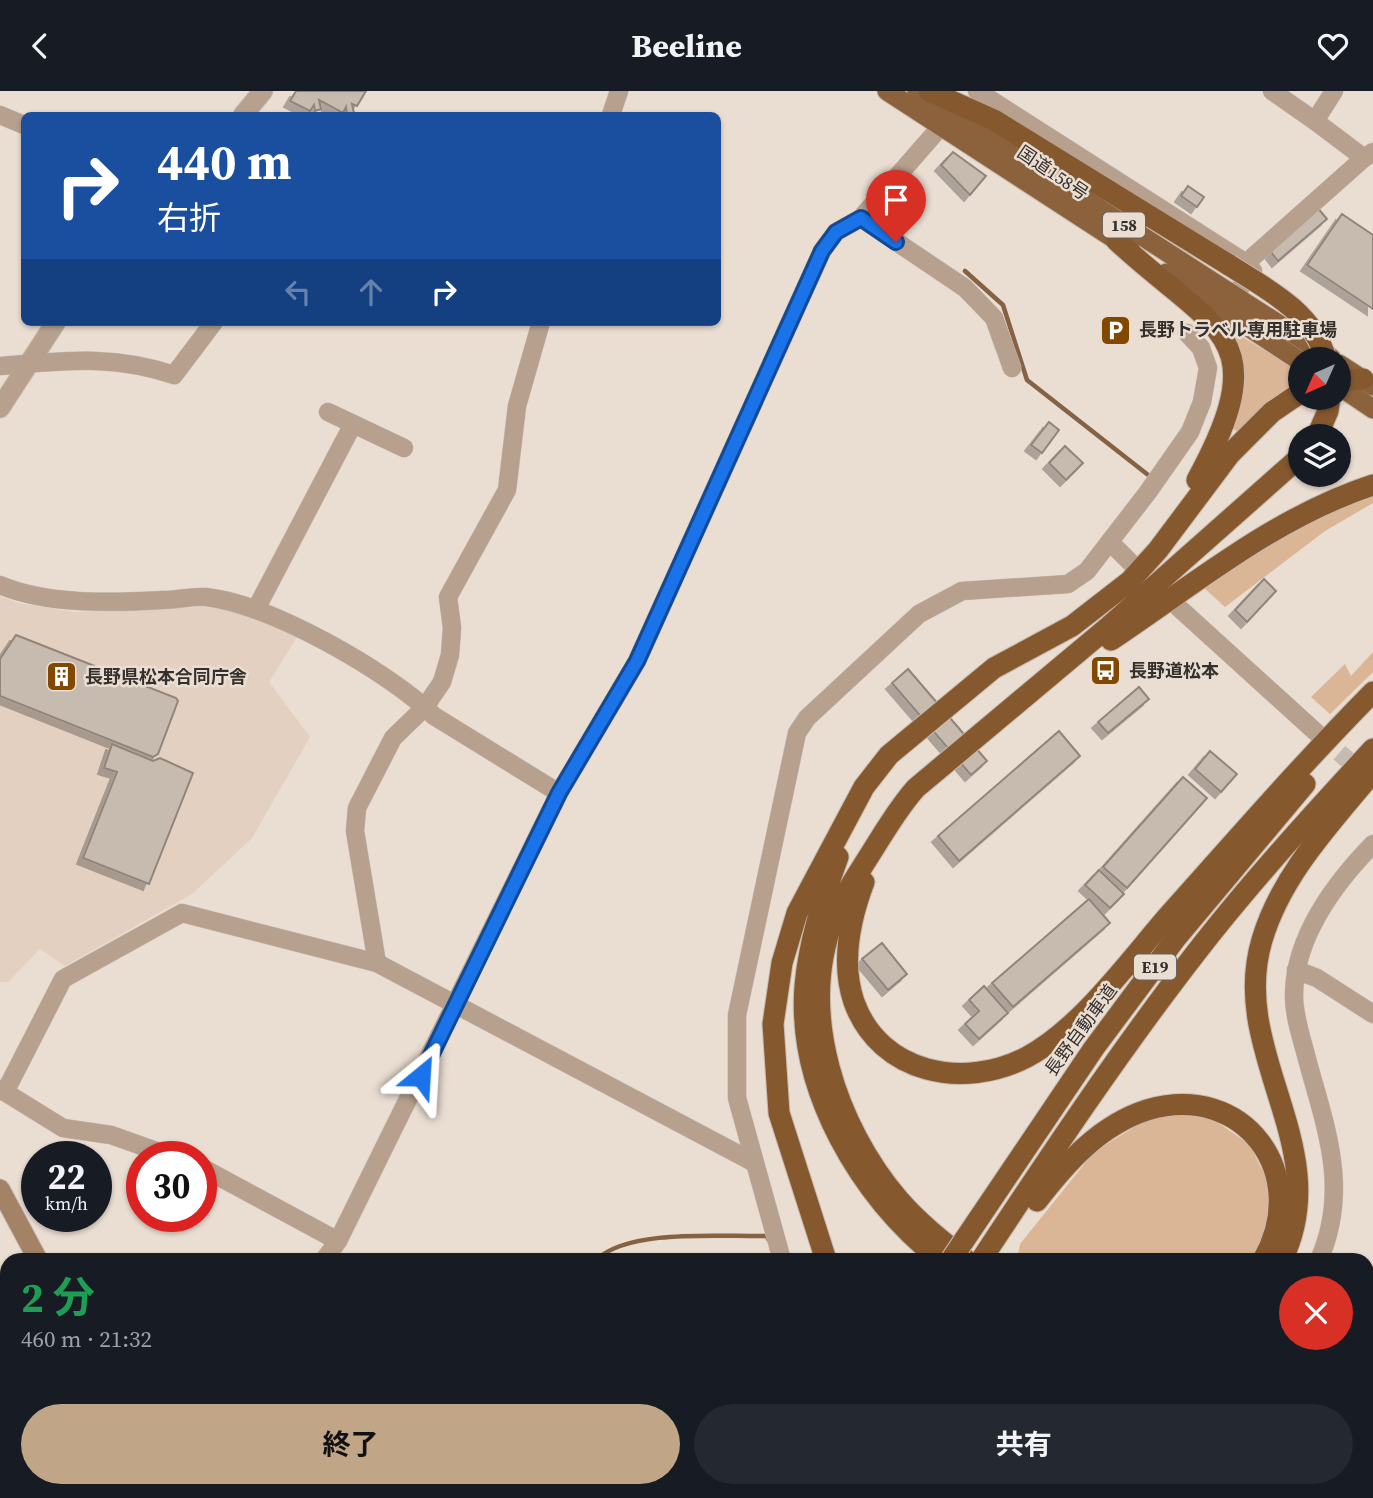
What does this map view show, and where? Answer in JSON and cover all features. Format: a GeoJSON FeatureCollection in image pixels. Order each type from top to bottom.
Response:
{"type":"FeatureCollection","features":[{"type":"Feature","properties":{"kind":"highway","name":"国道158号"},"geometry":{"type":"LineString","coordinates":[[887,91],[1288,353]]}},
{"type":"Feature","properties":{"kind":"highway","name":"国道158号"},"geometry":{"type":"LineString","coordinates":[[917,91],[1313,347]]}},
{"type":"Feature","properties":{"kind":"highway"},"geometry":{"type":"LineString","coordinates":[[929,91],[995,120],[1238,264],[1294,309],[1310,327],[1320,347]]}},
{"type":"Feature","properties":{"kind":"highway"},"geometry":{"type":"LineString","coordinates":[[1117,240],[1212,320],[1230,349],[1234,365],[1228,415],[1213,451],[1158,549]]}},
{"type":"Feature","properties":{"kind":"highway"},"geometry":{"type":"LineString","coordinates":[[1351,372],[1368,383]]}},
{"type":"Feature","properties":{"kind":"highway"},"geometry":{"type":"LineString","coordinates":[[1351,393],[1373,409]]}},
{"type":"Feature","properties":{"kind":"highway"},"geometry":{"type":"LineString","coordinates":[[824,1253],[779,1113],[773,1024],[782,963],[797,913],[855,805],[875,770],[994,668],[1092,613],[1130,581],[1158,549],[1230,454],[1272,412],[1288,401]]}},
{"type":"Feature","properties":{"kind":"highway"},"geometry":{"type":"LineString","coordinates":[[976,1253],[920,1222],[877,1171],[848,1120],[824,1040],[820,986],[834,918],[895,814],[916,788],[1288,469]]}},
{"type":"Feature","properties":{"kind":"highway"},"geometry":{"type":"LineString","coordinates":[[1021,700],[1258,540],[1327,503],[1373,485]]}},
{"type":"Feature","properties":{"kind":"highway"},"geometry":{"type":"LineString","coordinates":[[895,814],[870,867],[853,914],[848,956],[854,1000],[875,1038],[908,1063],[945,1074],[985,1072],[1027,1057],[1066,1028],[1373,692]]}},
{"type":"Feature","properties":{"kind":"highway","name":"長野自動車道"},"geometry":{"type":"LineString","coordinates":[[983,1253],[1094,1048],[1176,938],[1304,785],[1373,712]]}},
{"type":"Feature","properties":{"kind":"highway","name":"長野自動車道"},"geometry":{"type":"LineString","coordinates":[[983,1253],[1115,1063],[1196,953],[1275,858],[1373,749]]}},
{"type":"Feature","properties":{"kind":"highway"},"geometry":{"type":"LineString","coordinates":[[1285,1253],[1297,1221],[1300,1185],[1289,1123],[1261,1038],[1255,1003],[1262,941],[1291,878],[1373,772]]}},
{"type":"Feature","properties":{"kind":"highway"},"geometry":{"type":"LineString","coordinates":[[855,805],[811,940],[805,989],[808,1044],[824,1101],[849,1155],[887,1209],[932,1253]]}},
{"type":"Feature","properties":{"kind":"highway"},"geometry":{"type":"LineString","coordinates":[[984,1253],[1094,1139],[1145,1111],[1179,1105],[1212,1109],[1239,1121],[1270,1156],[1279,1182],[1280,1210],[1277,1228],[1266,1253]]}},
{"type":"Feature","properties":{"kind":"main road"},"geometry":{"type":"LineString","coordinates":[[0,1189],[34,1253]]}},
{"type":"Feature","properties":{"kind":"street"},"geometry":{"type":"LineString","coordinates":[[246,112],[263,91]]}},
{"type":"Feature","properties":{"kind":"street"},"geometry":{"type":"LineString","coordinates":[[612,112],[619,91]]}},
{"type":"Feature","properties":{"kind":"street"},"geometry":{"type":"LineString","coordinates":[[977,91],[1238,264],[1253,271],[1234,296]]}},
{"type":"Feature","properties":{"kind":"street"},"geometry":{"type":"LineString","coordinates":[[1238,264],[1368,155],[1272,91]]}},
{"type":"Feature","properties":{"kind":"street"},"geometry":{"type":"LineString","coordinates":[[1315,121],[1335,91]]}},
{"type":"Feature","properties":{"kind":"street"},"geometry":{"type":"LineString","coordinates":[[0,115],[21,124]]}},
{"type":"Feature","properties":{"kind":"street"},"geometry":{"type":"LineString","coordinates":[[329,1253],[338,1241],[456,1005],[559,793],[637,661],[822,251],[836,232],[861,218],[942,125]]}},
{"type":"Feature","properties":{"kind":"street"},"geometry":{"type":"LineString","coordinates":[[861,218],[965,288],[994,318],[1012,368]]}},
{"type":"Feature","properties":{"kind":"street"},"geometry":{"type":"LineString","coordinates":[[0,408],[53,326]]}},
{"type":"Feature","properties":{"kind":"street"},"geometry":{"type":"LineString","coordinates":[[0,366],[101,359],[140,365],[174,375],[211,326]]}},
{"type":"Feature","properties":{"kind":"street"},"geometry":{"type":"LineString","coordinates":[[377,963],[355,831],[357,808],[393,738],[425,707],[442,682],[450,655],[452,628],[448,597],[507,490],[517,406],[540,326]]}},
{"type":"Feature","properties":{"kind":"street"},"geometry":{"type":"LineString","coordinates":[[780,1253],[737,1098],[737,1015],[797,733],[807,718],[919,614],[940,601],[962,591],[1068,584],[1087,571],[1190,432],[1202,402],[1208,368],[1201,348],[1187,333]]}},
{"type":"Feature","properties":{"kind":"street"},"geometry":{"type":"LineString","coordinates":[[328,412],[352,426],[404,448]]}},
{"type":"Feature","properties":{"kind":"street"},"geometry":{"type":"LineString","coordinates":[[256,609],[352,426]]}},
{"type":"Feature","properties":{"kind":"street"},"geometry":{"type":"LineString","coordinates":[[1111,542],[1130,562]]}},
{"type":"Feature","properties":{"kind":"street"},"geometry":{"type":"LineString","coordinates":[[0,585],[59,598],[162,600],[205,597],[256,609],[349,657],[425,707],[434,716],[559,793]]}},
{"type":"Feature","properties":{"kind":"street"},"geometry":{"type":"LineString","coordinates":[[1178,607],[1319,735]]}},
{"type":"Feature","properties":{"kind":"street"},"geometry":{"type":"LineString","coordinates":[[1321,1253],[1336,1202],[1332,1148],[1301,1039],[1294,998],[1296,970],[1310,932],[1333,891],[1373,844]]}},
{"type":"Feature","properties":{"kind":"street"},"geometry":{"type":"LineString","coordinates":[[128,1141],[111,1135],[63,1128],[3,1090],[63,979],[182,913],[377,963],[753,1162]]}},
{"type":"Feature","properties":{"kind":"street"},"geometry":{"type":"LineString","coordinates":[[1296,970],[1317,978],[1373,1014]]}},
{"type":"Feature","properties":{"kind":"street"},"geometry":{"type":"LineString","coordinates":[[217,1176],[338,1241]]}},
{"type":"Feature","properties":{"kind":"shaded area"},"geometry":{"type":"Polygon","coordinates":[[[1237,334],[1288,364],[1288,394],[1240,433],[1229,427],[1243,384],[1235,338],[1237,334]]]}},
{"type":"Feature","properties":{"kind":"shaded area"},"geometry":{"type":"Polygon","coordinates":[[[1373,492],[1373,503],[1325,531],[1225,607],[1203,587],[1292,530],[1373,492]]]}},
{"type":"Feature","properties":{"kind":"shaded area"},"geometry":{"type":"Polygon","coordinates":[[[0,596],[18,603],[75,612],[189,606],[232,609],[295,634],[296,639],[269,682],[310,737],[252,838],[192,894],[65,966],[40,949],[8,982],[0,982],[0,596]]]}},
{"type":"Feature","properties":{"kind":"shaded area"},"geometry":{"type":"Polygon","coordinates":[[[1373,652],[1373,672],[1330,714],[1311,697],[1345,664],[1351,676],[1373,652]]]}},
{"type":"Feature","properties":{"kind":"shaded area"},"geometry":{"type":"Polygon","coordinates":[[[1184,1112],[1211,1118],[1249,1144],[1268,1181],[1274,1203],[1256,1253],[1018,1253],[1020,1244],[1094,1152],[1151,1117],[1184,1112]]]}},
{"type":"Feature","properties":{"kind":"building"},"geometry":{"type":"Polygon","coordinates":[[[296,91],[366,91],[357,106],[352,104],[354,112],[347,112],[346,107],[341,112],[319,100],[321,109],[315,111],[314,105],[310,111],[290,101],[296,91]]]}},
{"type":"Feature","properties":{"kind":"building"},"geometry":{"type":"Polygon","coordinates":[[[953,152],[986,176],[970,195],[941,165],[953,152]]]}},
{"type":"Feature","properties":{"kind":"building"},"geometry":{"type":"Polygon","coordinates":[[[1188,186],[1204,197],[1197,207],[1181,196],[1188,186]]]}},
{"type":"Feature","properties":{"kind":"building"},"geometry":{"type":"Polygon","coordinates":[[[1316,206],[1327,219],[1278,261],[1267,247],[1316,206]]]}},
{"type":"Feature","properties":{"kind":"building"},"geometry":{"type":"Polygon","coordinates":[[[1342,214],[1373,235],[1373,309],[1307,265],[1342,214]]]}},
{"type":"Feature","properties":{"kind":"building"},"geometry":{"type":"Polygon","coordinates":[[[1049,422],[1059,430],[1042,453],[1031,445],[1049,422]]]}},
{"type":"Feature","properties":{"kind":"building"},"geometry":{"type":"Polygon","coordinates":[[[1065,446],[1083,463],[1066,480],[1049,463],[1065,446]]]}},
{"type":"Feature","properties":{"kind":"building"},"geometry":{"type":"Polygon","coordinates":[[[1264,579],[1276,591],[1247,622],[1235,610],[1264,579]]]}},
{"type":"Feature","properties":{"kind":"building","name":"長野県松本合同庁舎"},"geometry":{"type":"Polygon","coordinates":[[[16,635],[176,698],[178,701],[158,754],[153,757],[0,696],[0,659],[16,635]]]}},
{"type":"Feature","properties":{"kind":"building"},"geometry":{"type":"Polygon","coordinates":[[[908,669],[987,761],[971,775],[892,683],[908,669]]]}},
{"type":"Feature","properties":{"kind":"building"},"geometry":{"type":"Polygon","coordinates":[[[1139,687],[1149,699],[1108,733],[1098,722],[1139,687]]]}},
{"type":"Feature","properties":{"kind":"building"},"geometry":{"type":"Polygon","coordinates":[[[1059,731],[1080,756],[959,861],[938,836],[1059,731]]]}},
{"type":"Feature","properties":{"kind":"building"},"geometry":{"type":"Polygon","coordinates":[[[112,744],[153,761],[160,758],[193,773],[149,884],[83,858],[117,772],[104,768],[112,744]]]}},
{"type":"Feature","properties":{"kind":"building"},"geometry":{"type":"Polygon","coordinates":[[[1210,751],[1237,774],[1221,792],[1195,769],[1210,751]]]}},
{"type":"Feature","properties":{"kind":"building"},"geometry":{"type":"Polygon","coordinates":[[[1183,777],[1207,798],[1127,888],[1103,867],[1183,777]]]}},
{"type":"Feature","properties":{"kind":"building"},"geometry":{"type":"Polygon","coordinates":[[[1099,870],[1124,894],[1110,908],[1085,885],[1099,870]]]}},
{"type":"Feature","properties":{"kind":"building"},"geometry":{"type":"Polygon","coordinates":[[[1089,899],[1110,923],[1013,1007],[992,983],[1089,899]]]}},
{"type":"Feature","properties":{"kind":"building"},"geometry":{"type":"Polygon","coordinates":[[[882,943],[907,974],[888,990],[862,959],[882,943]]]}},
{"type":"Feature","properties":{"kind":"building"},"geometry":{"type":"Polygon","coordinates":[[[984,986],[1008,1013],[979,1039],[965,1024],[979,1011],[969,1000],[984,986]]]}},
{"type":"Feature","properties":{"kind":"waterway"},"geometry":{"type":"LineString","coordinates":[[965,271],[1003,305],[1027,380],[1152,478]]}},
{"type":"Feature","properties":{"kind":"waterway"},"geometry":{"type":"LineString","coordinates":[[606,1253],[630,1243],[677,1236],[767,1236],[768,1239]]}},
{"type":"Feature","properties":{"kind":"tunnel"},"geometry":{"type":"LineString","coordinates":[[1319,735],[1366,776]]}},
{"type":"Feature","properties":{"kind":"place","name":"長野トラベル専用駐車場"},"geometry":{"type":"Point","coordinates":[1116,330]}},
{"type":"Feature","properties":{"kind":"place","name":"長野道松本"},"geometry":{"type":"Point","coordinates":[1106,671]}},
{"type":"Feature","properties":{"kind":"place","name":"長野県松本合同庁舎"},"geometry":{"type":"Point","coordinates":[62,677]}},
{"type":"Feature","properties":{"kind":"route"},"geometry":{"type":"LineString","coordinates":[[421,1076],[559,793],[637,661],[822,251],[836,232],[861,218],[896,242]]}}]}
